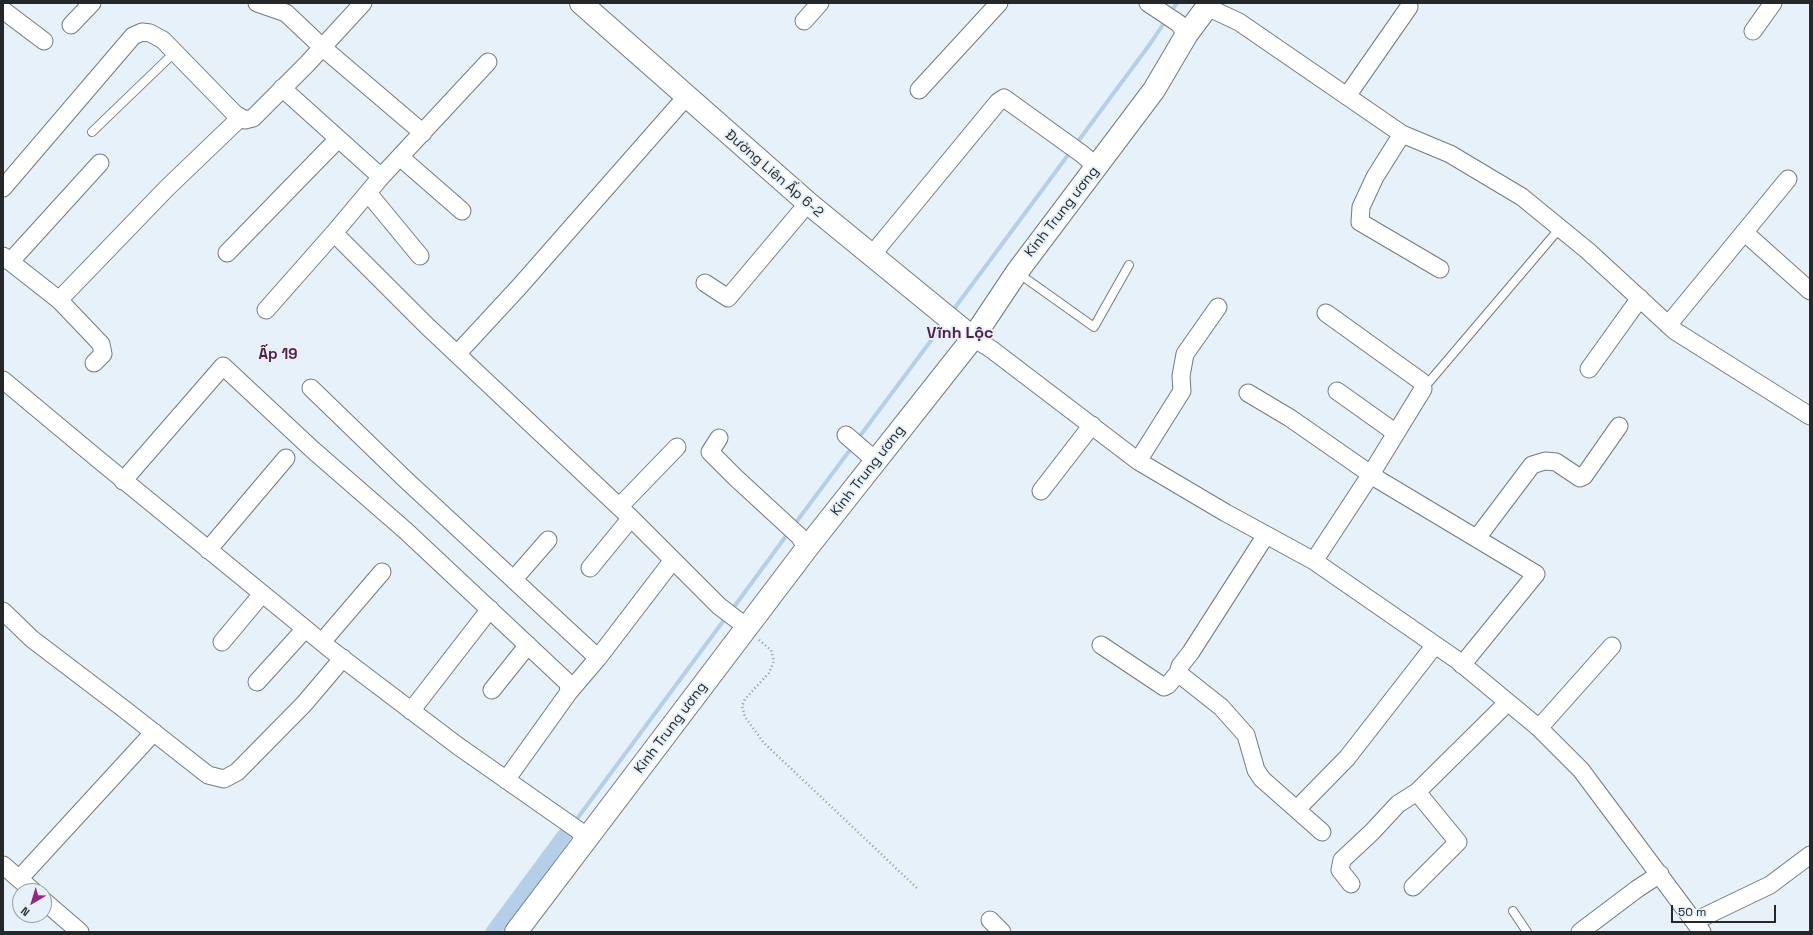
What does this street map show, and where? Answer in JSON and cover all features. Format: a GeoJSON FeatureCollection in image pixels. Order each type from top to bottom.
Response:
{"type":"FeatureCollection","features":[{"type":"Feature","properties":{"kind":"street"},"geometry":{"type":"LineString","coordinates":[[71,25],[92,3]]}},
{"type":"Feature","properties":{"kind":"street"},"geometry":{"type":"LineString","coordinates":[[257,3],[286,12],[322,47],[423,133]]}},
{"type":"Feature","properties":{"kind":"street"},"geometry":{"type":"LineString","coordinates":[[3,188],[133,36],[142,32],[150,33],[163,40],[240,118],[244,120],[253,118],[363,3]]}},
{"type":"Feature","properties":{"kind":"street","name":"Đường Liên Ấp 6-2"},"geometry":{"type":"LineString","coordinates":[[581,3],[808,204],[967,334]]}},
{"type":"Feature","properties":{"kind":"street"},"geometry":{"type":"LineString","coordinates":[[804,21],[820,3]]}},
{"type":"Feature","properties":{"kind":"street"},"geometry":{"type":"LineString","coordinates":[[919,90],[999,3]]}},
{"type":"Feature","properties":{"kind":"street"},"geometry":{"type":"LineString","coordinates":[[1148,3],[1183,28]]}},
{"type":"Feature","properties":{"kind":"street"},"geometry":{"type":"LineString","coordinates":[[1753,31],[1774,3]]}},
{"type":"Feature","properties":{"kind":"street"},"geometry":{"type":"LineString","coordinates":[[1209,5],[1239,22],[1402,134],[1450,154],[1522,197],[1588,251],[1668,325],[1724,363],[1810,416]]}},
{"type":"Feature","properties":{"kind":"street","name":"Kinh Trung ương"},"geometry":{"type":"LineString","coordinates":[[516,932],[577,831],[743,626],[803,542],[876,461],[967,334],[1017,272],[1090,160],[1154,90],[1183,28],[1209,5]]}},
{"type":"Feature","properties":{"kind":"street"},"geometry":{"type":"LineString","coordinates":[[1347,96],[1409,7]]}},
{"type":"Feature","properties":{"kind":"street"},"geometry":{"type":"LineString","coordinates":[[3,10],[44,41]]}},
{"type":"Feature","properties":{"kind":"street"},"geometry":{"type":"LineString","coordinates":[[266,310],[334,234],[381,177],[488,62]]}},
{"type":"Feature","properties":{"kind":"street"},"geometry":{"type":"LineString","coordinates":[[282,88],[381,177]]}},
{"type":"Feature","properties":{"kind":"street"},"geometry":{"type":"LineString","coordinates":[[457,354],[519,287],[686,97]]}},
{"type":"Feature","properties":{"kind":"street"},"geometry":{"type":"LineString","coordinates":[[871,256],[998,102],[1004,98],[1090,160]]}},
{"type":"Feature","properties":{"kind":"street"},"geometry":{"type":"LineString","coordinates":[[59,300],[168,188],[240,118]]}},
{"type":"Feature","properties":{"kind":"street"},"geometry":{"type":"LineString","coordinates":[[1402,134],[1375,178],[1361,207],[1360,222],[1440,269]]}},
{"type":"Feature","properties":{"kind":"street"},"geometry":{"type":"LineString","coordinates":[[227,253],[338,139]]}},
{"type":"Feature","properties":{"kind":"street"},"geometry":{"type":"LineString","coordinates":[[400,157],[462,212]]}},
{"type":"Feature","properties":{"kind":"street"},"geometry":{"type":"LineString","coordinates":[[94,363],[102,354],[101,344],[59,300],[7,259],[100,164]]}},
{"type":"Feature","properties":{"kind":"street"},"geometry":{"type":"LineString","coordinates":[[1668,325],[1788,179]]}},
{"type":"Feature","properties":{"kind":"street"},"geometry":{"type":"LineString","coordinates":[[368,193],[420,256]]}},
{"type":"Feature","properties":{"kind":"street"},"geometry":{"type":"LineString","coordinates":[[705,283],[728,298],[808,204]]}},
{"type":"Feature","properties":{"kind":"street"},"geometry":{"type":"LineString","coordinates":[[1744,232],[1810,291]]}},
{"type":"Feature","properties":{"kind":"street"},"geometry":{"type":"LineString","coordinates":[[334,234],[457,354],[625,513],[719,606],[743,626]]}},
{"type":"Feature","properties":{"kind":"street"},"geometry":{"type":"LineString","coordinates":[[1589,369],[1640,298]]}},
{"type":"Feature","properties":{"kind":"street"},"geometry":{"type":"LineString","coordinates":[[1138,461],[1182,391],[1181,376],[1185,354],[1218,307]]}},
{"type":"Feature","properties":{"kind":"street"},"geometry":{"type":"LineString","coordinates":[[1314,561],[1371,474],[1423,389],[1422,382],[1326,313]]}},
{"type":"Feature","properties":{"kind":"street"},"geometry":{"type":"LineString","coordinates":[[967,334],[991,349],[1138,461],[1314,561],[1462,665],[1539,728],[1581,770],[1660,874],[1698,927],[1770,885],[1810,855]]}},
{"type":"Feature","properties":{"kind":"street"},"geometry":{"type":"LineString","coordinates":[[123,481],[223,366],[313,450],[406,531],[490,609],[568,683],[569,692]]}},
{"type":"Feature","properties":{"kind":"street"},"geometry":{"type":"LineString","coordinates":[[3,380],[123,481],[305,629],[411,711],[577,831]]}},
{"type":"Feature","properties":{"kind":"street"},"geometry":{"type":"LineString","coordinates":[[311,388],[406,480],[598,658]]}},
{"type":"Feature","properties":{"kind":"street"},"geometry":{"type":"LineString","coordinates":[[1337,391],[1396,433]]}},
{"type":"Feature","properties":{"kind":"street"},"geometry":{"type":"LineString","coordinates":[[1248,393],[1290,418],[1371,474],[1536,574],[1462,665]]}},
{"type":"Feature","properties":{"kind":"street"},"geometry":{"type":"LineString","coordinates":[[1041,491],[1092,425]]}},
{"type":"Feature","properties":{"kind":"street"},"geometry":{"type":"LineString","coordinates":[[1477,538],[1532,465],[1545,461],[1556,462],[1580,478],[1584,476],[1619,426]]}},
{"type":"Feature","properties":{"kind":"street"},"geometry":{"type":"LineString","coordinates":[[846,435],[876,461]]}},
{"type":"Feature","properties":{"kind":"street"},"geometry":{"type":"LineString","coordinates":[[719,438],[710,452],[803,542]]}},
{"type":"Feature","properties":{"kind":"street"},"geometry":{"type":"LineString","coordinates":[[590,568],[625,513],[677,447]]}},
{"type":"Feature","properties":{"kind":"street"},"geometry":{"type":"LineString","coordinates":[[208,550],[286,458]]}},
{"type":"Feature","properties":{"kind":"street"},"geometry":{"type":"LineString","coordinates":[[1101,645],[1164,687],[1168,685],[1178,673],[1180,666],[1191,652],[1266,535]]}},
{"type":"Feature","properties":{"kind":"street"},"geometry":{"type":"LineString","coordinates":[[514,579],[548,540]]}},
{"type":"Feature","properties":{"kind":"street"},"geometry":{"type":"LineString","coordinates":[[506,780],[569,692],[598,658],[673,560]]}},
{"type":"Feature","properties":{"kind":"street"},"geometry":{"type":"LineString","coordinates":[[322,642],[382,572]]}},
{"type":"Feature","properties":{"kind":"street"},"geometry":{"type":"LineString","coordinates":[[222,642],[262,594]]}},
{"type":"Feature","properties":{"kind":"street"},"geometry":{"type":"LineString","coordinates":[[411,711],[490,609]]}},
{"type":"Feature","properties":{"kind":"street"},"geometry":{"type":"LineString","coordinates":[[3,611],[32,639],[208,775],[224,779],[237,772],[304,704],[343,658]]}},
{"type":"Feature","properties":{"kind":"street"},"geometry":{"type":"LineString","coordinates":[[257,682],[305,629]]}},
{"type":"Feature","properties":{"kind":"street"},"geometry":{"type":"LineString","coordinates":[[492,690],[528,645]]}},
{"type":"Feature","properties":{"kind":"street"},"geometry":{"type":"LineString","coordinates":[[1297,809],[1347,758],[1435,645]]}},
{"type":"Feature","properties":{"kind":"street"},"geometry":{"type":"LineString","coordinates":[[1539,728],[1612,646]]}},
{"type":"Feature","properties":{"kind":"street"},"geometry":{"type":"LineString","coordinates":[[1178,673],[1221,707],[1246,735],[1256,770],[1262,779],[1322,832]]}},
{"type":"Feature","properties":{"kind":"street"},"geometry":{"type":"LineString","coordinates":[[1351,884],[1340,870],[1342,860],[1372,832],[1398,804],[1417,792],[1507,703]]}},
{"type":"Feature","properties":{"kind":"street"},"geometry":{"type":"LineString","coordinates":[[19,879],[154,732]]}},
{"type":"Feature","properties":{"kind":"street"},"geometry":{"type":"LineString","coordinates":[[1413,887],[1458,842],[1417,792]]}},
{"type":"Feature","properties":{"kind":"street"},"geometry":{"type":"LineString","coordinates":[[3,865],[24,883]]}},
{"type":"Feature","properties":{"kind":"street"},"geometry":{"type":"LineString","coordinates":[[1580,932],[1637,888],[1660,874]]}},
{"type":"Feature","properties":{"kind":"street"},"geometry":{"type":"LineString","coordinates":[[52,908],[80,932]]}},
{"type":"Feature","properties":{"kind":"street"},"geometry":{"type":"LineString","coordinates":[[990,920],[1002,932]]}},
{"type":"Feature","properties":{"kind":"lane"},"geometry":{"type":"LineString","coordinates":[[92,132],[175,52]]}},
{"type":"Feature","properties":{"kind":"lane"},"geometry":{"type":"LineString","coordinates":[[1423,389],[1560,228]]}},
{"type":"Feature","properties":{"kind":"lane"},"geometry":{"type":"LineString","coordinates":[[1017,272],[1094,327],[1129,265]]}},
{"type":"Feature","properties":{"kind":"lane"},"geometry":{"type":"LineString","coordinates":[[1513,911],[1527,932]]}},
{"type":"Feature","properties":{"kind":"path"},"geometry":{"type":"LineString","coordinates":[[743,626],[771,650],[774,661],[769,673],[745,699],[742,706],[745,718],[764,743],[918,889]]}},
{"type":"Feature","properties":{"kind":"waterway"},"geometry":{"type":"LineString","coordinates":[[1170,13],[1177,3]]}},
{"type":"Feature","properties":{"kind":"waterway"},"geometry":{"type":"LineString","coordinates":[[1076,144],[1166,20]]}},
{"type":"Feature","properties":{"kind":"waterway"},"geometry":{"type":"LineString","coordinates":[[951,313],[1071,151]]}},
{"type":"Feature","properties":{"kind":"waterway"},"geometry":{"type":"LineString","coordinates":[[857,440],[944,323]]}},
{"type":"Feature","properties":{"kind":"waterway"},"geometry":{"type":"LineString","coordinates":[[794,525],[853,446]]}},
{"type":"Feature","properties":{"kind":"waterway"},"geometry":{"type":"LineString","coordinates":[[731,611],[789,532]]}},
{"type":"Feature","properties":{"kind":"waterway"},"geometry":{"type":"LineString","coordinates":[[574,823],[727,616]]}},
{"type":"Feature","properties":{"kind":"waterway"},"geometry":{"type":"LineString","coordinates":[[564,836],[570,828]]}},
{"type":"Feature","properties":{"kind":"waterway"},"geometry":{"type":"LineString","coordinates":[[493,932],[564,836]]}},
{"type":"Feature","properties":{"kind":"district","name":"Vĩnh Lộc"},"geometry":{"type":"Point","coordinates":[960,334]}},
{"type":"Feature","properties":{"kind":"district","name":"Ấp 19"},"geometry":{"type":"Point","coordinates":[278,355]}}]}
